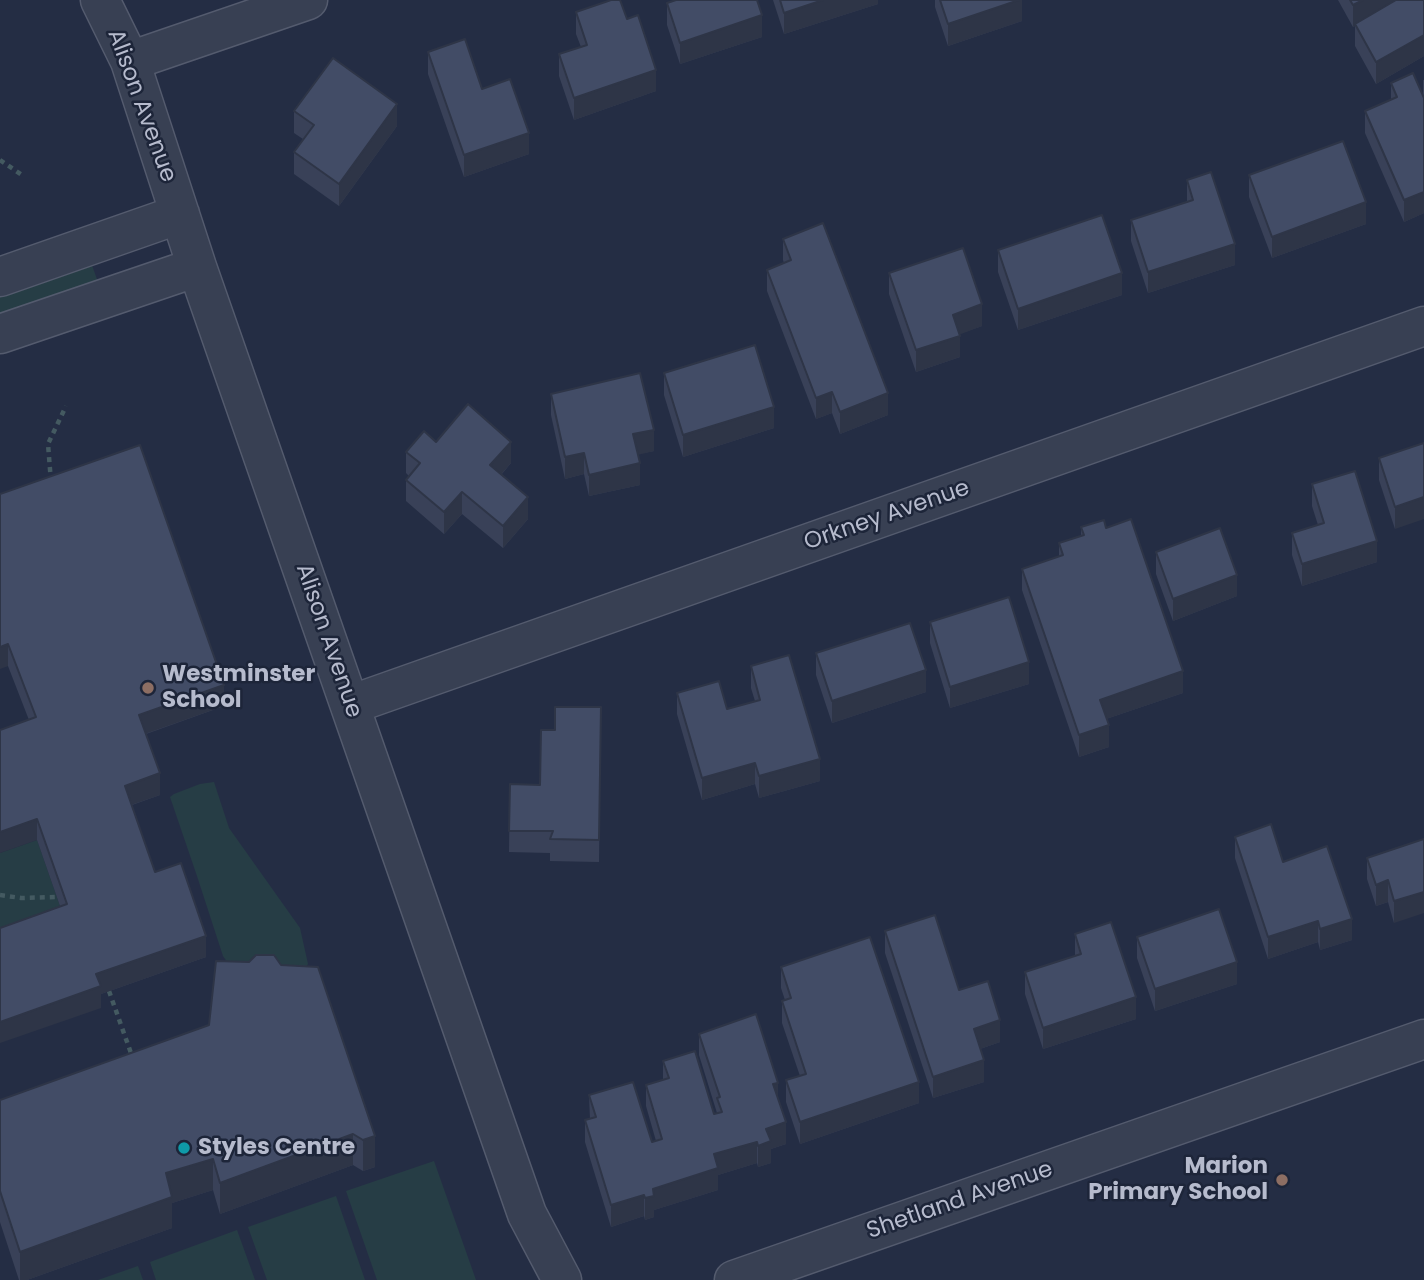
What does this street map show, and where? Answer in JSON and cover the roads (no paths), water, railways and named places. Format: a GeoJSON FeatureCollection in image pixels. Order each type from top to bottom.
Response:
{"type":"FeatureCollection","features":[{"type":"Feature","properties":{"kind":"street","name":"Alison Avenue"},"geometry":{"type":"LineString","coordinates":[[100,0],[130,61],[197,267],[527,1214],[562,1280]]}},
{"type":"Feature","properties":{"kind":"street"},"geometry":{"type":"LineString","coordinates":[[130,61],[308,0]]}},
{"type":"Feature","properties":{"kind":"street"},"geometry":{"type":"LineString","coordinates":[[0,277],[180,214]]}},
{"type":"Feature","properties":{"kind":"street"},"geometry":{"type":"LineString","coordinates":[[0,334],[197,267]]}},
{"type":"Feature","properties":{"kind":"street","name":"Orkney Avenue"},"geometry":{"type":"LineString","coordinates":[[350,705],[1424,326]]}},
{"type":"Feature","properties":{"kind":"street","name":"Shetland Avenue"},"geometry":{"type":"LineString","coordinates":[[734,1280],[1424,1040]]}},
{"type":"Feature","properties":{"kind":"place","name":"Westminster School"},"geometry":{"type":"Point","coordinates":[148,688]}},
{"type":"Feature","properties":{"kind":"place","name":"Styles Centre"},"geometry":{"type":"Point","coordinates":[184,1148]}},
{"type":"Feature","properties":{"kind":"place","name":"Marion Primary School"},"geometry":{"type":"Point","coordinates":[1282,1180]}}]}
